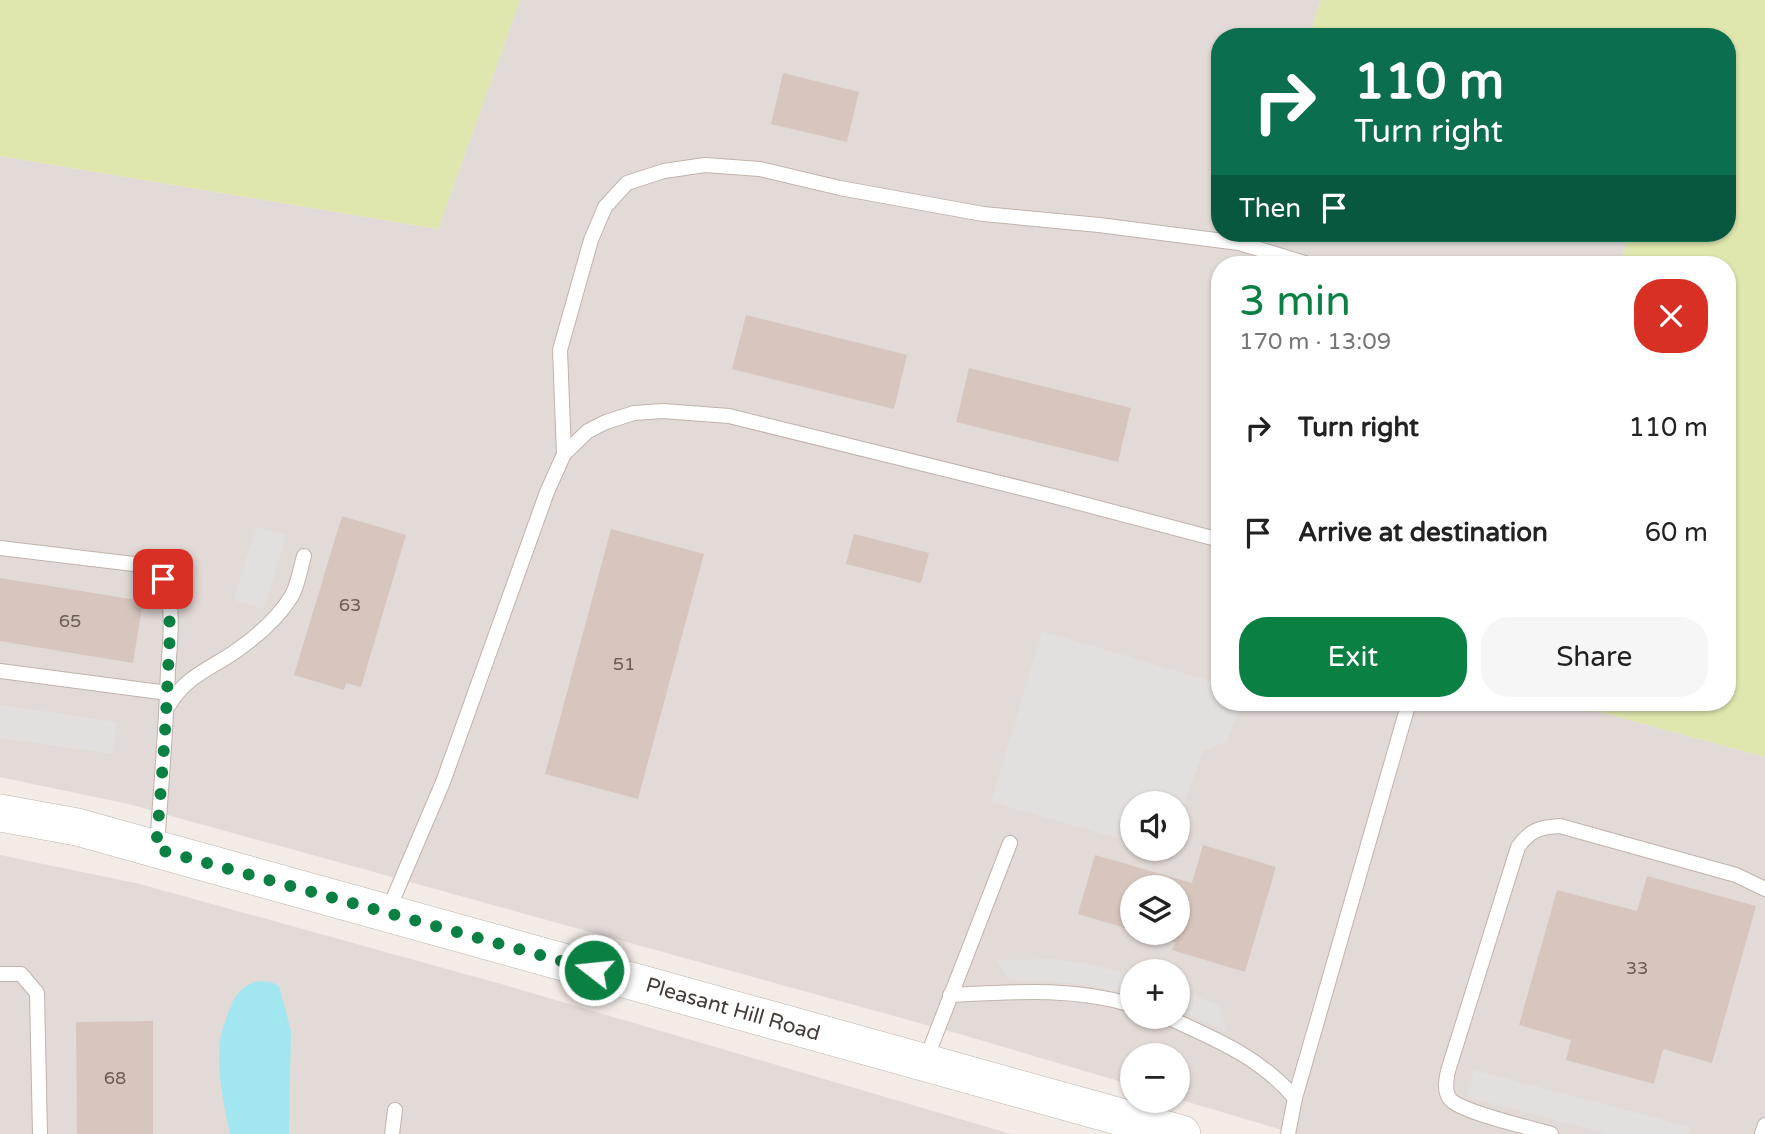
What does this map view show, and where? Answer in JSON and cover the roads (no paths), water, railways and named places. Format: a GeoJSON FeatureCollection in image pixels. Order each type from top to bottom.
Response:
{"type":"FeatureCollection","features":[{"type":"Feature","properties":{"kind":"street","name":"Pleasant Hill Road"},"geometry":{"type":"LineString","coordinates":[[0,813],[77,827],[1182,1134]]}},
{"type":"Feature","properties":{"kind":"lane"},"geometry":{"type":"LineString","coordinates":[[564,454],[560,350],[591,240],[605,207],[628,183],[664,171],[705,165],[760,169],[840,188],[983,214],[1211,239]]}},
{"type":"Feature","properties":{"kind":"lane"},"geometry":{"type":"LineString","coordinates":[[1231,242],[1282,256]]}},
{"type":"Feature","properties":{"kind":"lane"},"geometry":{"type":"LineString","coordinates":[[388,912],[443,782],[547,492],[564,454],[588,430],[634,413],[663,411],[729,416],[1211,538]]}},
{"type":"Feature","properties":{"kind":"lane"},"geometry":{"type":"LineString","coordinates":[[0,548],[142,565],[154,569],[163,579],[168,594],[170,623],[168,700],[156,849]]}},
{"type":"Feature","properties":{"kind":"lane"},"geometry":{"type":"LineString","coordinates":[[168,700],[204,668],[236,652],[277,616],[292,595],[304,556]]}},
{"type":"Feature","properties":{"kind":"lane"},"geometry":{"type":"LineString","coordinates":[[0,671],[168,700]]}},
{"type":"Feature","properties":{"kind":"lane"},"geometry":{"type":"LineString","coordinates":[[1288,1134],[1295,1098],[1406,711]]}},
{"type":"Feature","properties":{"kind":"lane"},"geometry":{"type":"LineString","coordinates":[[1551,1134],[1463,1108],[1450,1099],[1446,1085],[1448,1071],[1516,854],[1526,835],[1539,827],[1560,826],[1736,875],[1765,889]]}},
{"type":"Feature","properties":{"kind":"lane"},"geometry":{"type":"LineString","coordinates":[[925,1062],[1010,843]]}},
{"type":"Feature","properties":{"kind":"lane"},"geometry":{"type":"LineString","coordinates":[[0,974],[21,974],[37,993],[40,1134]]}},
{"type":"Feature","properties":{"kind":"lane"},"geometry":{"type":"LineString","coordinates":[[950,995],[1035,991],[1061,992],[1120,1001]]}},
{"type":"Feature","properties":{"kind":"lane"},"geometry":{"type":"LineString","coordinates":[[1190,1028],[1247,1056],[1268,1070],[1295,1098]]}},
{"type":"Feature","properties":{"kind":"lane"},"geometry":{"type":"LineString","coordinates":[[392,1134],[395,1110]]}},
{"type":"Feature","properties":{"kind":"lane"},"geometry":{"type":"LineString","coordinates":[[1762,1134],[1765,1125]]}},
{"type":"Feature","properties":{"kind":"water"},"geometry":{"type":"Polygon","coordinates":[[[260,981],[279,986],[291,1031],[289,1134],[230,1134],[220,1076],[221,1038],[236,997],[243,988],[260,981]]]}}]}
